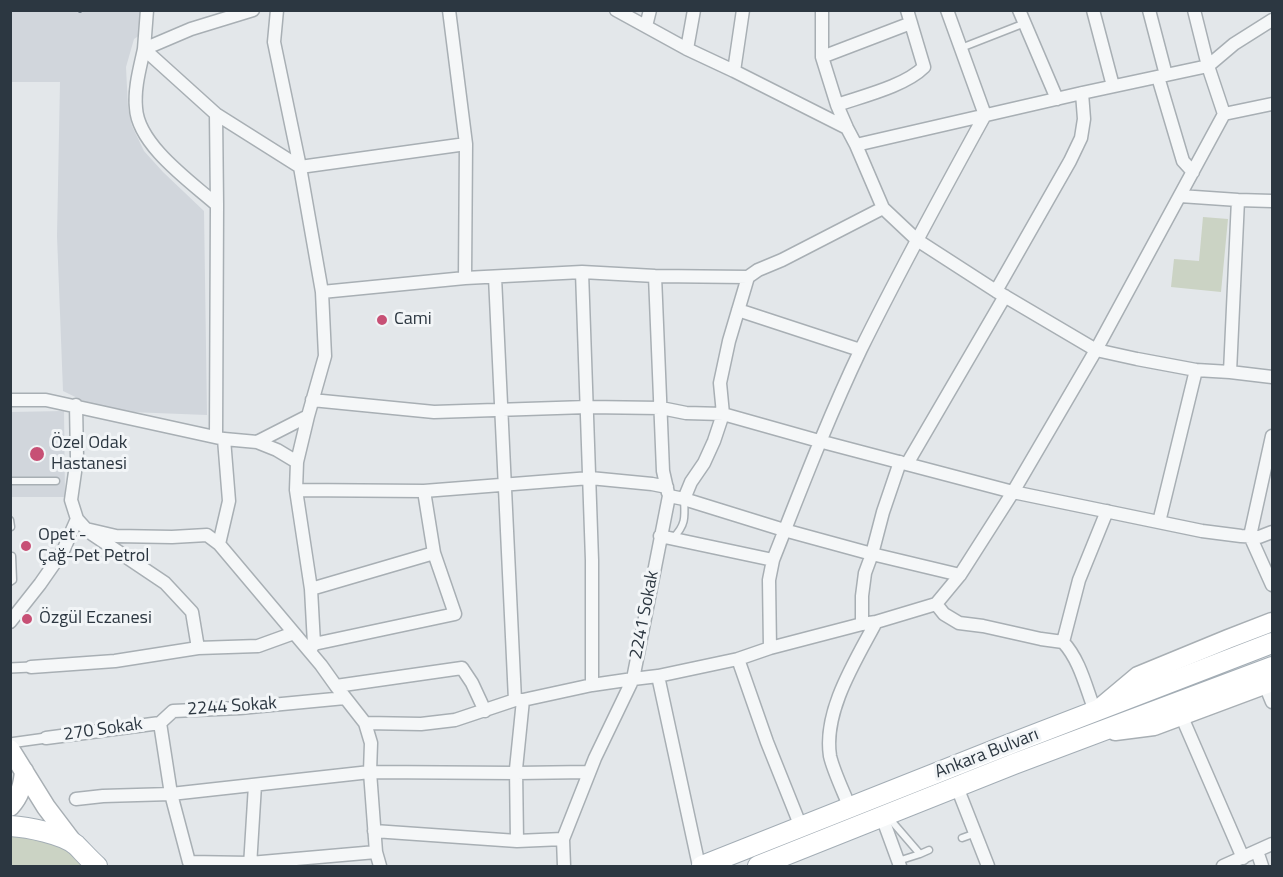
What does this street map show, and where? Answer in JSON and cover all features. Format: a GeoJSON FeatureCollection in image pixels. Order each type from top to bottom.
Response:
{"type":"FeatureCollection","features":[{"type":"Feature","properties":{"kind":"main road"},"geometry":{"type":"LineString","coordinates":[[1095,711],[1138,676],[1272,622]]}},
{"type":"Feature","properties":{"kind":"main road","name":"Ankara Bulvarı"},"geometry":{"type":"LineString","coordinates":[[700,867],[1272,643]]}},
{"type":"Feature","properties":{"kind":"main road","name":"Ankara Bulvarı"},"geometry":{"type":"LineString","coordinates":[[758,867],[1099,733],[1271,684]]}},
{"type":"Feature","properties":{"kind":"main road"},"geometry":{"type":"LineString","coordinates":[[1099,733],[1154,726],[1271,684]]}},
{"type":"Feature","properties":{"kind":"main road"},"geometry":{"type":"LineString","coordinates":[[10,749],[46,807],[74,843],[97,867]]}},
{"type":"Feature","properties":{"kind":"main road"},"geometry":{"type":"LineString","coordinates":[[10,807],[23,784],[24,771]]}},
{"type":"Feature","properties":{"kind":"main road"},"geometry":{"type":"LineString","coordinates":[[10,826],[26,827],[74,843]]}},
{"type":"Feature","properties":{"kind":"street"},"geometry":{"type":"LineString","coordinates":[[147,10],[144,49],[136,82],[136,110],[145,136],[167,162],[217,205]]}},
{"type":"Feature","properties":{"kind":"street"},"geometry":{"type":"LineString","coordinates":[[144,49],[191,29],[253,10]]}},
{"type":"Feature","properties":{"kind":"street"},"geometry":{"type":"LineString","coordinates":[[277,10],[274,42],[300,167],[322,292],[326,356],[312,400],[297,462],[296,490],[310,589],[312,648]]}},
{"type":"Feature","properties":{"kind":"street"},"geometry":{"type":"LineString","coordinates":[[449,10],[466,144],[465,278]]}},
{"type":"Feature","properties":{"kind":"street"},"geometry":{"type":"LineString","coordinates":[[616,10],[687,49],[847,128]]}},
{"type":"Feature","properties":{"kind":"street"},"geometry":{"type":"LineString","coordinates":[[646,26],[650,10]]}},
{"type":"Feature","properties":{"kind":"street"},"geometry":{"type":"LineString","coordinates":[[687,49],[694,10]]}},
{"type":"Feature","properties":{"kind":"street"},"geometry":{"type":"LineString","coordinates":[[734,71],[743,10]]}},
{"type":"Feature","properties":{"kind":"street"},"geometry":{"type":"LineString","coordinates":[[822,10],[822,57],[837,105],[883,208],[916,240],[1000,294],[1096,350],[1196,370],[1272,377]]}},
{"type":"Feature","properties":{"kind":"street"},"geometry":{"type":"LineString","coordinates":[[770,648],[769,580],[773,560],[819,441],[916,240],[984,115],[947,10]]}},
{"type":"Feature","properties":{"kind":"street"},"geometry":{"type":"LineString","coordinates":[[1019,10],[1057,99]]}},
{"type":"Feature","properties":{"kind":"street"},"geometry":{"type":"LineString","coordinates":[[1092,10],[1113,86]]}},
{"type":"Feature","properties":{"kind":"street"},"geometry":{"type":"LineString","coordinates":[[1149,10],[1162,76],[1183,161],[1193,172]]}},
{"type":"Feature","properties":{"kind":"street"},"geometry":{"type":"LineString","coordinates":[[564,867],[563,839],[589,772],[633,679],[738,659],[770,648],[876,622],[936,604],[960,575],[1013,492],[1096,350],[1224,114],[1208,66],[1194,10]]}},
{"type":"Feature","properties":{"kind":"street"},"geometry":{"type":"LineString","coordinates":[[822,57],[909,17],[924,67],[916,75],[837,105]]}},
{"type":"Feature","properties":{"kind":"street"},"geometry":{"type":"LineString","coordinates":[[856,145],[1208,66],[1234,44],[1272,20]]}},
{"type":"Feature","properties":{"kind":"street"},"geometry":{"type":"LineString","coordinates":[[144,49],[216,114],[300,167],[466,144]]}},
{"type":"Feature","properties":{"kind":"street"},"geometry":{"type":"LineString","coordinates":[[862,624],[865,573],[883,512],[903,463],[1000,294],[1070,161],[1081,138],[1084,119],[1082,93]]}},
{"type":"Feature","properties":{"kind":"street"},"geometry":{"type":"LineString","coordinates":[[1224,114],[1272,104]]}},
{"type":"Feature","properties":{"kind":"street"},"geometry":{"type":"LineString","coordinates":[[216,114],[220,438],[229,501],[219,544]]}},
{"type":"Feature","properties":{"kind":"street"},"geometry":{"type":"LineString","coordinates":[[1180,196],[1272,201]]}},
{"type":"Feature","properties":{"kind":"street"},"geometry":{"type":"LineString","coordinates":[[1230,372],[1238,200]]}},
{"type":"Feature","properties":{"kind":"street"},"geometry":{"type":"LineString","coordinates":[[322,292],[465,278],[582,272],[748,277],[883,208]]}},
{"type":"Feature","properties":{"kind":"street"},"geometry":{"type":"LineString","coordinates":[[582,272],[592,560],[592,685]]}},
{"type":"Feature","properties":{"kind":"street"},"geometry":{"type":"LineString","coordinates":[[656,276],[663,471],[668,492]]}},
{"type":"Feature","properties":{"kind":"street"},"geometry":{"type":"LineString","coordinates":[[495,277],[519,700],[516,773],[517,841]]}},
{"type":"Feature","properties":{"kind":"street"},"geometry":{"type":"LineString","coordinates":[[684,499],[691,482],[704,463],[723,414],[720,383],[729,341],[748,277]]}},
{"type":"Feature","properties":{"kind":"street"},"geometry":{"type":"LineString","coordinates":[[738,310],[861,350]]}},
{"type":"Feature","properties":{"kind":"street"},"geometry":{"type":"LineString","coordinates":[[1159,522],[1196,370]]}},
{"type":"Feature","properties":{"kind":"street"},"geometry":{"type":"LineString","coordinates":[[10,400],[46,400],[76,405],[220,438],[257,442],[297,462]]}},
{"type":"Feature","properties":{"kind":"street"},"geometry":{"type":"LineString","coordinates":[[312,400],[434,412],[587,407],[661,408],[686,413],[723,414],[1013,492],[1202,531],[1250,537],[1259,537],[1272,532]]}},
{"type":"Feature","properties":{"kind":"street"},"geometry":{"type":"LineString","coordinates":[[76,405],[77,458],[71,500],[77,519],[86,530],[165,583],[192,612],[198,648]]}},
{"type":"Feature","properties":{"kind":"street"},"geometry":{"type":"LineString","coordinates":[[257,442],[308,416]]}},
{"type":"Feature","properties":{"kind":"street"},"geometry":{"type":"LineString","coordinates":[[1272,436],[1250,537],[1272,585]]}},
{"type":"Feature","properties":{"kind":"street"},"geometry":{"type":"LineString","coordinates":[[296,490],[424,491],[590,478],[652,484],[684,499],[784,530],[960,575]]}},
{"type":"Feature","properties":{"kind":"street"},"geometry":{"type":"LineString","coordinates":[[312,648],[455,614],[434,553],[424,491]]}},
{"type":"Feature","properties":{"kind":"street","name":"2241 Sokak"},"geometry":{"type":"LineString","coordinates":[[365,723],[421,724],[455,720],[519,700],[633,679],[666,537],[668,492]]}},
{"type":"Feature","properties":{"kind":"street"},"geometry":{"type":"LineString","coordinates":[[1063,642],[1079,580],[1107,511]]}},
{"type":"Feature","properties":{"kind":"street"},"geometry":{"type":"LineString","coordinates":[[10,622],[63,551],[77,519]]}},
{"type":"Feature","properties":{"kind":"street"},"geometry":{"type":"LineString","coordinates":[[86,530],[116,536],[207,535],[219,544],[294,633],[312,648],[336,686],[365,723],[371,743],[370,772],[374,831],[380,867]]}},
{"type":"Feature","properties":{"kind":"street"},"geometry":{"type":"LineString","coordinates":[[666,537],[773,560]]}},
{"type":"Feature","properties":{"kind":"street"},"geometry":{"type":"LineString","coordinates":[[310,589],[434,553]]}},
{"type":"Feature","properties":{"kind":"street"},"geometry":{"type":"LineString","coordinates":[[936,604],[944,614],[959,622],[1063,642],[1070,649],[1077,663],[1095,711]]}},
{"type":"Feature","properties":{"kind":"street"},"geometry":{"type":"LineString","coordinates":[[850,808],[830,757],[830,738],[835,706],[845,680],[876,622]]}},
{"type":"Feature","properties":{"kind":"street"},"geometry":{"type":"LineString","coordinates":[[10,668],[115,661],[198,648],[258,646],[294,633]]}},
{"type":"Feature","properties":{"kind":"street"},"geometry":{"type":"LineString","coordinates":[[738,659],[767,742],[801,827]]}},
{"type":"Feature","properties":{"kind":"street"},"geometry":{"type":"LineString","coordinates":[[336,686],[462,668],[485,711]]}},
{"type":"Feature","properties":{"kind":"street"},"geometry":{"type":"LineString","coordinates":[[658,676],[700,867]]}},
{"type":"Feature","properties":{"kind":"street","name":"2244 Sokak"},"geometry":{"type":"LineString","coordinates":[[160,723],[173,711],[240,708],[345,698]]}},
{"type":"Feature","properties":{"kind":"street"},"geometry":{"type":"LineString","coordinates":[[1181,715],[1243,858]]}},
{"type":"Feature","properties":{"kind":"street"},"geometry":{"type":"LineString","coordinates":[[160,723],[171,794],[189,862],[250,865],[376,852]]}},
{"type":"Feature","properties":{"kind":"street","name":"270 Sokak"},"geometry":{"type":"LineString","coordinates":[[46,738],[160,723]]}},
{"type":"Feature","properties":{"kind":"street"},"geometry":{"type":"LineString","coordinates":[[10,743],[46,738]]}},
{"type":"Feature","properties":{"kind":"street"},"geometry":{"type":"LineString","coordinates":[[76,799],[171,794],[370,772],[589,772]]}},
{"type":"Feature","properties":{"kind":"street"},"geometry":{"type":"LineString","coordinates":[[250,865],[255,785]]}},
{"type":"Feature","properties":{"kind":"street"},"geometry":{"type":"LineString","coordinates":[[957,787],[988,867]]}},
{"type":"Feature","properties":{"kind":"street"},"geometry":{"type":"LineString","coordinates":[[884,816],[899,864]]}},
{"type":"Feature","properties":{"kind":"street"},"geometry":{"type":"LineString","coordinates":[[374,831],[517,841],[563,839]]}},
{"type":"Feature","properties":{"kind":"street"},"geometry":{"type":"LineString","coordinates":[[1223,867],[1272,844]]}},
{"type":"Feature","properties":{"kind":"street"},"geometry":{"type":"LineString","coordinates":[[1257,851],[1262,867]]}},
{"type":"Feature","properties":{"kind":"lane"},"geometry":{"type":"LineString","coordinates":[[960,48],[1025,23]]}},
{"type":"Feature","properties":{"kind":"lane"},"geometry":{"type":"LineString","coordinates":[[10,481],[56,481]]}},
{"type":"Feature","properties":{"kind":"lane"},"geometry":{"type":"LineString","coordinates":[[666,537],[682,528],[685,514],[684,499]]}},
{"type":"Feature","properties":{"kind":"lane"},"geometry":{"type":"LineString","coordinates":[[10,582],[13,580],[12,556]]}},
{"type":"Feature","properties":{"kind":"lane"},"geometry":{"type":"LineString","coordinates":[[884,816],[920,854]]}},
{"type":"Feature","properties":{"kind":"lane"},"geometry":{"type":"LineString","coordinates":[[962,838],[975,833]]}},
{"type":"Feature","properties":{"kind":"lane"},"geometry":{"type":"LineString","coordinates":[[899,864],[929,850]]}},
{"type":"Feature","properties":{"kind":"shaded area"},"geometry":{"type":"Polygon","coordinates":[[[10,11],[153,11],[151,28],[134,39],[126,67],[128,108],[132,126],[144,151],[204,211],[207,415],[104,411],[63,391],[57,236],[60,82],[11,82],[10,11]]]}},
{"type":"Feature","properties":{"kind":"shaded area","name":"Özel Odak Hastanesi"},"geometry":{"type":"Polygon","coordinates":[[[64,411],[65,497],[11,497],[10,412],[64,411]]]}},
{"type":"Feature","properties":{"kind":"green space"},"geometry":{"type":"Polygon","coordinates":[[[1203,217],[1228,219],[1221,292],[1171,287],[1174,259],[1199,261],[1203,217]]]}},
{"type":"Feature","properties":{"kind":"green space"},"geometry":{"type":"Polygon","coordinates":[[[10,826],[26,827],[97,866],[11,866],[10,826]]]}},
{"type":"Feature","properties":{"kind":"place","name":"Cami"},"geometry":{"type":"Point","coordinates":[382,320]}},
{"type":"Feature","properties":{"kind":"place","name":"Özel Odak Hastanesi"},"geometry":{"type":"Point","coordinates":[37,454]}},
{"type":"Feature","properties":{"kind":"place","name":"Opet - Çağ-Pet Petrol"},"geometry":{"type":"Point","coordinates":[26,546]}},
{"type":"Feature","properties":{"kind":"place","name":"Özgül Eczanesi"},"geometry":{"type":"Point","coordinates":[27,619]}}]}
